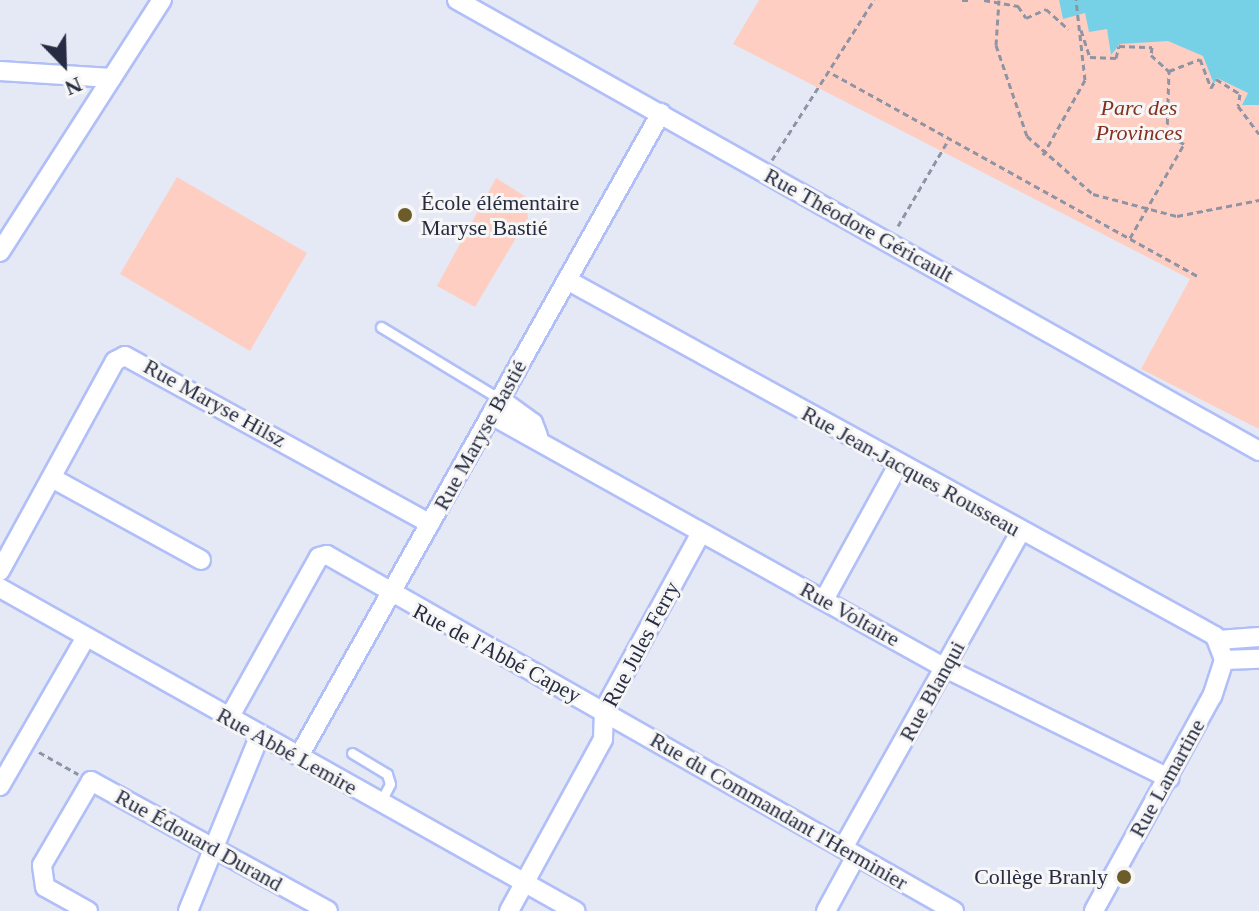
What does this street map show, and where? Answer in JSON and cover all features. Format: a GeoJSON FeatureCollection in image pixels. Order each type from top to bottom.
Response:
{"type":"FeatureCollection","features":[{"type":"Feature","properties":{"kind":"street"},"geometry":{"type":"LineString","coordinates":[[0,252],[162,0]]}},
{"type":"Feature","properties":{"kind":"street","name":"Rue Théodore Géricault"},"geometry":{"type":"LineString","coordinates":[[457,0],[1259,451]]}},
{"type":"Feature","properties":{"kind":"street"},"geometry":{"type":"LineString","coordinates":[[0,71],[112,78]]}},
{"type":"Feature","properties":{"kind":"street","name":"Rue Maryse Bastié"},"geometry":{"type":"LineString","coordinates":[[299,756],[661,113]]}},
{"type":"Feature","properties":{"kind":"street","name":"Rue Jean-Jacques Rousseau"},"geometry":{"type":"LineString","coordinates":[[567,280],[1020,532],[1205,625],[1218,640]]}},
{"type":"Feature","properties":{"kind":"street","name":"Rue Maryse Hilsz"},"geometry":{"type":"LineString","coordinates":[[0,571],[115,361],[125,356],[430,524]]}},
{"type":"Feature","properties":{"kind":"street","name":"Rue Voltaire"},"geometry":{"type":"LineString","coordinates":[[495,407],[533,423],[538,436],[701,533],[825,598],[945,668],[1169,778]]}},
{"type":"Feature","properties":{"kind":"street"},"geometry":{"type":"LineString","coordinates":[[825,598],[898,465]]}},
{"type":"Feature","properties":{"kind":"street"},"geometry":{"type":"LineString","coordinates":[[52,478],[201,560]]}},
{"type":"Feature","properties":{"kind":"street","name":"Rue Blanqui"},"geometry":{"type":"LineString","coordinates":[[826,911],[850,852],[945,668],[1020,532]]}},
{"type":"Feature","properties":{"kind":"street","name":"Rue Jules Ferry"},"geometry":{"type":"LineString","coordinates":[[509,911],[603,739],[604,710],[701,533]]}},
{"type":"Feature","properties":{"kind":"street","name":"Rue de l'Abbé Capey"},"geometry":{"type":"LineString","coordinates":[[229,718],[319,557],[327,555],[389,595],[604,710]]}},
{"type":"Feature","properties":{"kind":"street","name":"Rue Abbé Lemire"},"geometry":{"type":"LineString","coordinates":[[0,588],[575,911]]}},
{"type":"Feature","properties":{"kind":"street"},"geometry":{"type":"LineString","coordinates":[[0,786],[5,764],[86,637]]}},
{"type":"Feature","properties":{"kind":"street"},"geometry":{"type":"LineString","coordinates":[[1259,637],[1218,640],[1224,660],[1259,659]]}},
{"type":"Feature","properties":{"kind":"street","name":"Rue Lamartine"},"geometry":{"type":"LineString","coordinates":[[1094,911],[1169,778],[1224,660]]}},
{"type":"Feature","properties":{"kind":"street","name":"Rue du Commandant l'Herminier"},"geometry":{"type":"LineString","coordinates":[[604,710],[954,911]]}},
{"type":"Feature","properties":{"kind":"street"},"geometry":{"type":"LineString","coordinates":[[188,911],[260,735]]}},
{"type":"Feature","properties":{"kind":"street","name":"Rue Édouard Durand"},"geometry":{"type":"LineString","coordinates":[[88,911],[45,887],[42,865],[91,781],[328,911]]}},
{"type":"Feature","properties":{"kind":"lane"},"geometry":{"type":"LineString","coordinates":[[381,327],[495,407]]}},
{"type":"Feature","properties":{"kind":"lane"},"geometry":{"type":"LineString","coordinates":[[352,753],[387,774],[390,784],[380,803]]}},
{"type":"Feature","properties":{"kind":"path"},"geometry":{"type":"LineString","coordinates":[[772,160],[818,81],[833,74],[874,0]]}},
{"type":"Feature","properties":{"kind":"path"},"geometry":{"type":"LineString","coordinates":[[962,0],[972,0]]}},
{"type":"Feature","properties":{"kind":"path"},"geometry":{"type":"LineString","coordinates":[[984,0],[1018,6],[1026,18],[1046,9],[1068,29]]}},
{"type":"Feature","properties":{"kind":"path"},"geometry":{"type":"LineString","coordinates":[[999,0],[996,45],[1011,107],[1043,155],[1093,194],[1146,213],[1209,215],[1259,200]]}},
{"type":"Feature","properties":{"kind":"path"},"geometry":{"type":"LineString","coordinates":[[1043,155],[1085,80],[1075,22],[1076,0]]}},
{"type":"Feature","properties":{"kind":"path"},"geometry":{"type":"LineString","coordinates":[[1081,30],[1090,57],[1116,58],[1119,46],[1152,47],[1151,55],[1169,71]]}},
{"type":"Feature","properties":{"kind":"path"},"geometry":{"type":"LineString","coordinates":[[1169,71],[1200,59],[1211,88],[1216,79],[1240,94],[1238,106],[1259,134]]}},
{"type":"Feature","properties":{"kind":"path"},"geometry":{"type":"LineString","coordinates":[[1130,238],[1184,144],[1167,134],[1169,71]]}},
{"type":"Feature","properties":{"kind":"path"},"geometry":{"type":"LineString","coordinates":[[833,74],[1198,276]]}},
{"type":"Feature","properties":{"kind":"path"},"geometry":{"type":"LineString","coordinates":[[898,226],[947,142]]}},
{"type":"Feature","properties":{"kind":"path"},"geometry":{"type":"LineString","coordinates":[[39,752],[91,781]]}},
{"type":"Feature","properties":{"kind":"green space","name":"Parc des Provinces"},"geometry":{"type":"Polygon","coordinates":[[[759,0],[1259,0],[1259,429],[1141,369],[1190,279],[733,44],[759,0]]]}},
{"type":"Feature","properties":{"kind":"green space"},"geometry":{"type":"Polygon","coordinates":[[[177,177],[307,253],[250,351],[120,274],[177,177]]]}},
{"type":"Feature","properties":{"kind":"green space"},"geometry":{"type":"Polygon","coordinates":[[[496,178],[526,197],[528,218],[475,307],[437,286],[496,178]]]}},
{"type":"Feature","properties":{"kind":"water"},"geometry":{"type":"Polygon","coordinates":[[[1059,0],[1259,0],[1259,105],[1242,105],[1248,93],[1217,78],[1214,84],[1203,56],[1168,41],[1120,44],[1111,55],[1107,29],[1089,32],[1085,13],[1063,19],[1059,0]]]}},
{"type":"Feature","properties":{"kind":"place","name":"École élémentaire Maryse Bastié"},"geometry":{"type":"Point","coordinates":[405,215]}},
{"type":"Feature","properties":{"kind":"place","name":"Collège Branly"},"geometry":{"type":"Point","coordinates":[1124,877]}}]}
